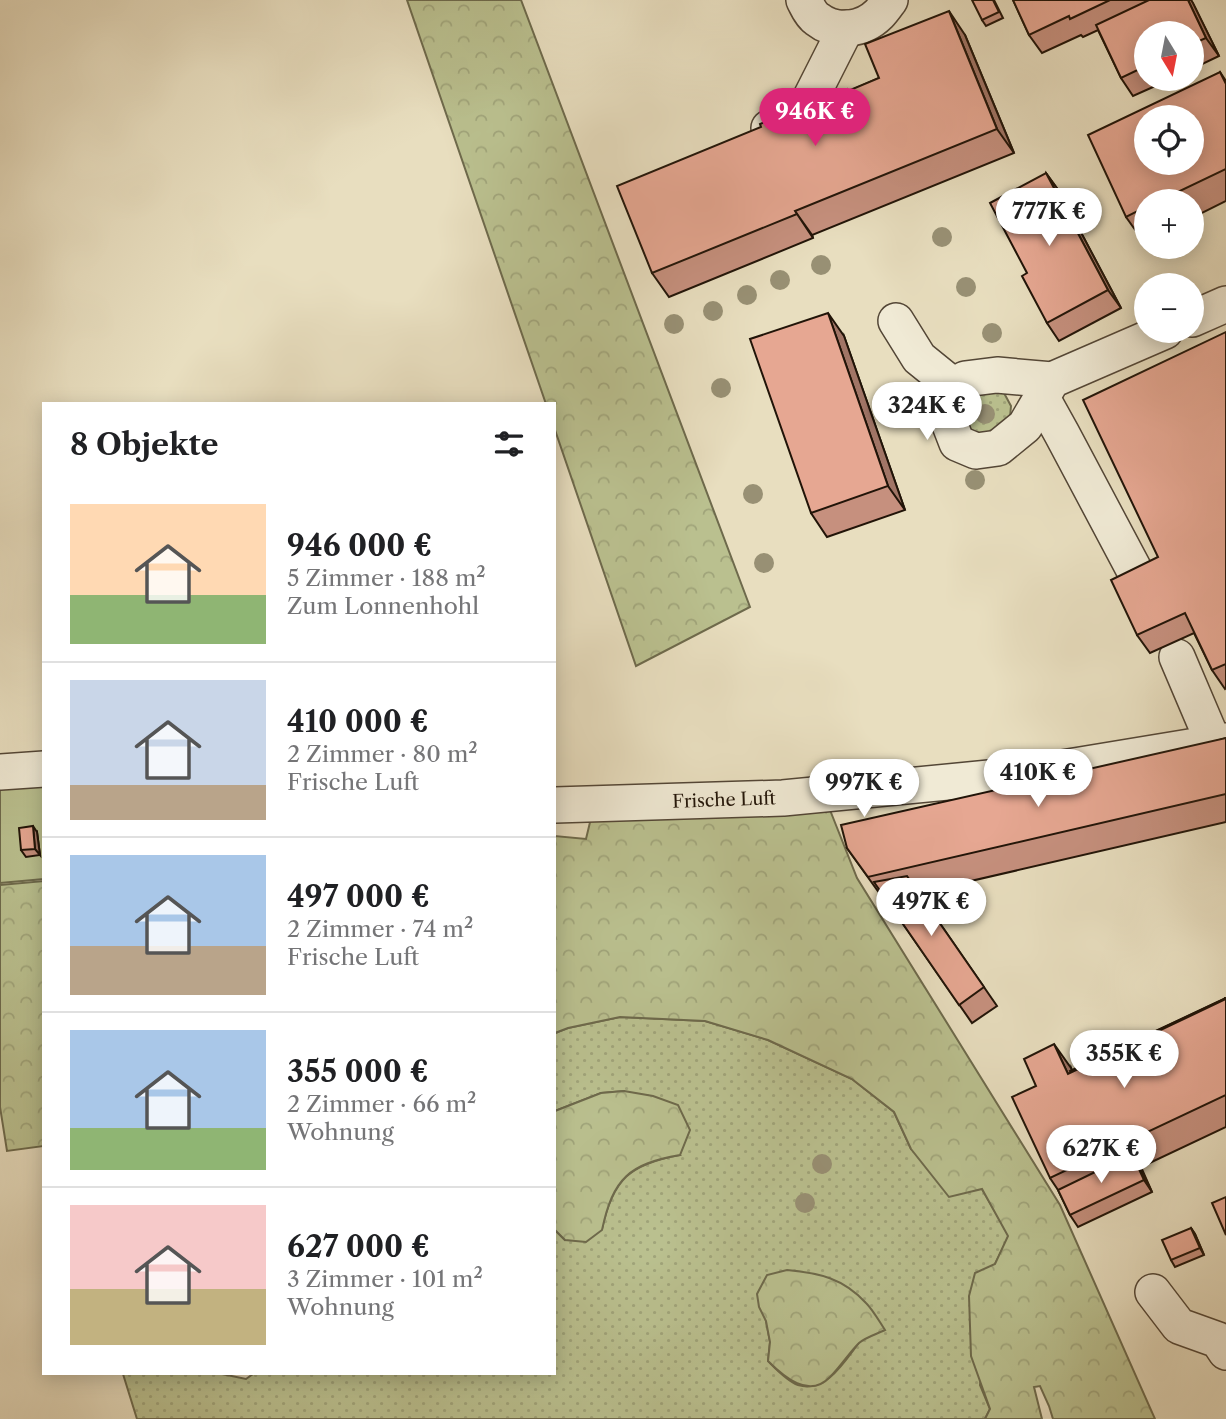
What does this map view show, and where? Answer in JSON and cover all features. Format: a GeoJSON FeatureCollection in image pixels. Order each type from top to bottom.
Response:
{"type":"FeatureCollection","features":[{"type":"Feature","properties":{"kind":"street"},"geometry":{"type":"LineString","coordinates":[[804,0],[816,18],[835,28],[857,28],[878,15],[890,0]]}},
{"type":"Feature","properties":{"kind":"street"},"geometry":{"type":"LineString","coordinates":[[738,141],[802,115],[846,28]]}},
{"type":"Feature","properties":{"kind":"street"},"geometry":{"type":"LineString","coordinates":[[1204,314],[1226,304]]}},
{"type":"Feature","properties":{"kind":"street"},"geometry":{"type":"LineString","coordinates":[[896,321],[919,358],[956,388]]}},
{"type":"Feature","properties":{"kind":"street"},"geometry":{"type":"LineString","coordinates":[[1047,389],[996,375],[965,379],[948,397],[945,412],[957,443],[976,451],[998,448],[1025,426],[1047,389],[1141,343]]}},
{"type":"Feature","properties":{"kind":"street"},"geometry":{"type":"LineString","coordinates":[[1047,389],[1062,434],[1139,579]]}},
{"type":"Feature","properties":{"kind":"street"},"geometry":{"type":"LineString","coordinates":[[1177,657],[1220,742]]}},
{"type":"Feature","properties":{"kind":"street","name":"Frische Luft"},"geometry":{"type":"LineString","coordinates":[[556,805],[783,799],[1020,775],[1220,742]]}},
{"type":"Feature","properties":{"kind":"street"},"geometry":{"type":"LineString","coordinates":[[0,772],[42,769]]}},
{"type":"Feature","properties":{"kind":"street"},"geometry":{"type":"LineString","coordinates":[[1153,1292],[1179,1326],[1218,1340],[1226,1352]]}},
{"type":"Feature","properties":{"kind":"green space"},"geometry":{"type":"Polygon","coordinates":[[[407,0],[521,0],[750,607],[636,666],[556,433],[556,402],[545,402],[407,0]]]}},
{"type":"Feature","properties":{"kind":"green space"},"geometry":{"type":"Polygon","coordinates":[[[974,391],[1004,393],[1011,406],[1010,417],[991,434],[979,436],[964,421],[963,401],[974,391]]]}},
{"type":"Feature","properties":{"kind":"green space"},"geometry":{"type":"Polygon","coordinates":[[[42,783],[42,879],[0,883],[0,786],[42,783]]]}},
{"type":"Feature","properties":{"kind":"green space"},"geometry":{"type":"Polygon","coordinates":[[[828,805],[857,878],[1060,1205],[1155,1419],[1053,1419],[1040,1386],[1034,1387],[1042,1419],[985,1419],[990,1409],[971,1356],[969,1296],[975,1273],[995,1264],[1008,1236],[982,1189],[949,1197],[911,1149],[894,1112],[852,1079],[768,1040],[705,1021],[620,1017],[556,1033],[556,836],[586,839],[592,814],[828,805]]]}},
{"type":"Feature","properties":{"kind":"green space"},"geometry":{"type":"Polygon","coordinates":[[[42,881],[42,1146],[7,1151],[0,1107],[0,885],[42,881]]]}},
{"type":"Feature","properties":{"kind":"green space"},"geometry":{"type":"Polygon","coordinates":[[[620,1017],[705,1021],[768,1040],[852,1079],[894,1112],[911,1149],[982,1189],[1009,1236],[995,1264],[980,1385],[990,1409],[985,1419],[137,1419],[123,1375],[227,1375],[246,1379],[252,1375],[556,1375],[556,1231],[565,1240],[602,1229],[612,1198],[626,1177],[648,1163],[680,1155],[624,1091],[601,1093],[556,1111],[556,1033],[620,1017]],[[766,1321],[770,1342],[768,1361],[798,1385],[808,1386],[827,1380],[861,1340],[766,1321]]]}},
{"type":"Feature","properties":{"kind":"green space"},"geometry":{"type":"Polygon","coordinates":[[[624,1091],[653,1096],[678,1105],[690,1130],[680,1155],[648,1163],[626,1176],[612,1198],[602,1230],[586,1242],[565,1240],[556,1231],[556,1111],[601,1093],[624,1091]]]}},
{"type":"Feature","properties":{"kind":"green space"},"geometry":{"type":"Polygon","coordinates":[[[787,1270],[820,1275],[839,1282],[869,1306],[885,1330],[859,1343],[830,1377],[814,1386],[805,1386],[789,1379],[768,1361],[770,1342],[757,1294],[767,1275],[787,1270]]]}},
{"type":"Feature","properties":{"kind":"building"},"geometry":{"type":"Polygon","coordinates":[[[972,0],[993,0],[999,12],[982,20],[972,0]]]}},
{"type":"Feature","properties":{"kind":"building"},"geometry":{"type":"Polygon","coordinates":[[[1013,0],[1110,0],[1029,35],[1013,0]]]}},
{"type":"Feature","properties":{"kind":"building"},"geometry":{"type":"Polygon","coordinates":[[[1149,0],[1188,0],[1198,21],[1134,21],[1134,72],[1121,78],[1096,25],[1149,0]]]}},
{"type":"Feature","properties":{"kind":"building"},"geometry":{"type":"Polygon","coordinates":[[[949,11],[997,129],[795,211],[797,214],[652,273],[617,186],[761,127],[760,124],[879,78],[865,44],[949,11]]]}},
{"type":"Feature","properties":{"kind":"building"},"geometry":{"type":"Polygon","coordinates":[[[1220,72],[1226,84],[1226,169],[1184,189],[1134,189],[1134,213],[1126,217],[1088,135],[1134,113],[1134,175],[1204,175],[1204,105],[1151,105],[1180,91],[1204,91],[1204,80],[1220,72]]]}},
{"type":"Feature","properties":{"kind":"building"},"geometry":{"type":"Polygon","coordinates":[[[1046,173],[1108,290],[1047,323],[1022,276],[1027,273],[990,203],[1046,173]]]}},
{"type":"Feature","properties":{"kind":"building"},"geometry":{"type":"Polygon","coordinates":[[[828,313],[888,486],[811,513],[750,339],[828,313]]]}},
{"type":"Feature","properties":{"kind":"building"},"geometry":{"type":"Polygon","coordinates":[[[1226,332],[1226,664],[1212,670],[1185,613],[1137,635],[1111,580],[1158,557],[1083,400],[1226,332]]]}},
{"type":"Feature","properties":{"kind":"building"},"geometry":{"type":"Polygon","coordinates":[[[1226,738],[1226,794],[868,877],[847,848],[841,825],[1226,738]]]}},
{"type":"Feature","properties":{"kind":"building"},"geometry":{"type":"Polygon","coordinates":[[[33,826],[35,849],[21,850],[19,828],[33,826]]]}},
{"type":"Feature","properties":{"kind":"building"},"geometry":{"type":"Polygon","coordinates":[[[907,876],[984,987],[959,1005],[874,882],[907,876]]]}},
{"type":"Feature","properties":{"kind":"building"},"geometry":{"type":"Polygon","coordinates":[[[1226,998],[1071,1073],[1070,1071],[1226,998]]]}},
{"type":"Feature","properties":{"kind":"building"},"geometry":{"type":"Polygon","coordinates":[[[1226,999],[1226,1095],[1050,1178],[1012,1097],[1036,1086],[1024,1059],[1054,1044],[1068,1074],[1226,999]]]}},
{"type":"Feature","properties":{"kind":"building"},"geometry":{"type":"Polygon","coordinates":[[[1132,1154],[1144,1180],[1070,1215],[1058,1190],[1132,1154]]]}},
{"type":"Feature","properties":{"kind":"building"},"geometry":{"type":"Polygon","coordinates":[[[1226,1197],[1226,1235],[1212,1203],[1226,1197]]]}},
{"type":"Feature","properties":{"kind":"building"},"geometry":{"type":"Polygon","coordinates":[[[1191,1228],[1200,1248],[1171,1260],[1162,1240],[1191,1228]]]}}]}
